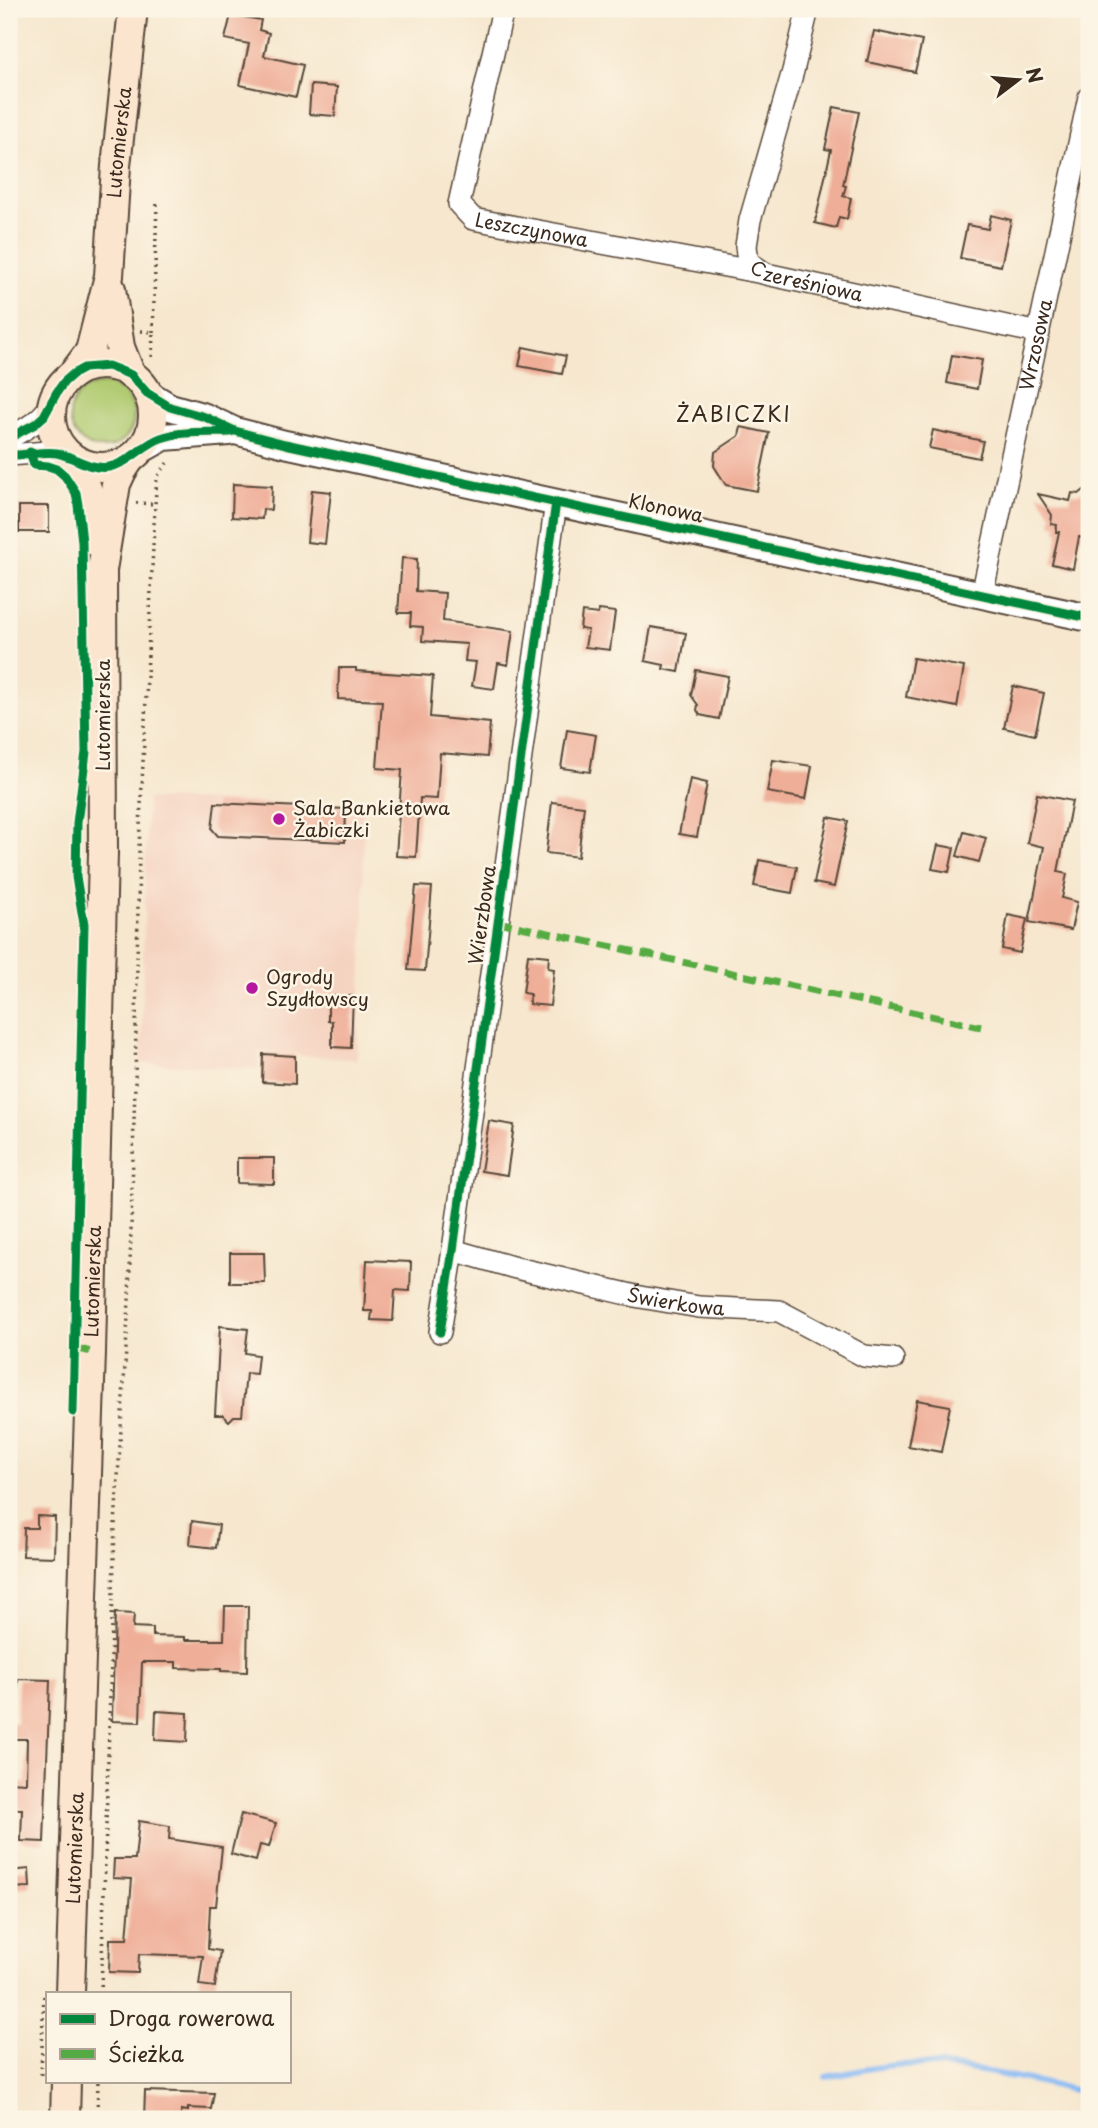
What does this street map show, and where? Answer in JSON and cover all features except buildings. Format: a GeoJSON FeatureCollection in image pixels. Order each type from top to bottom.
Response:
{"type":"FeatureCollection","features":[{"type":"Feature","properties":{"kind":"main road","name":"Lutomierska"},"geometry":{"type":"LineString","coordinates":[[73,374],[90,351],[109,276],[116,166],[133,9]]}},
{"type":"Feature","properties":{"kind":"main road","name":"Lutomierska"},"geometry":{"type":"LineString","coordinates":[[109,276],[120,347],[144,378]]}},
{"type":"Feature","properties":{"kind":"main road"},"geometry":{"type":"LineString","coordinates":[[108,366],[144,378],[153,417],[151,429],[135,455],[107,467],[95,467],[72,458],[63,450],[52,428],[52,403],[64,382],[73,374],[84,368],[108,366]]}},
{"type":"Feature","properties":{"kind":"main road","name":"Lutomierska"},"geometry":{"type":"LineString","coordinates":[[69,1992],[92,1352],[103,853],[102,570],[116,484],[122,471],[135,455]]}},
{"type":"Feature","properties":{"kind":"main road","name":"Lutomierska"},"geometry":{"type":"LineString","coordinates":[[72,458],[87,484],[102,570]]}},
{"type":"Feature","properties":{"kind":"main road"},"geometry":{"type":"LineString","coordinates":[[65,2119],[66,2082]]}},
{"type":"Feature","properties":{"kind":"street","name":"Leszczynowa"},"geometry":{"type":"LineString","coordinates":[[503,9],[459,204],[473,219],[766,274]]}},
{"type":"Feature","properties":{"kind":"street","name":"Czereśniowa"},"geometry":{"type":"LineString","coordinates":[[808,9],[750,220],[746,246],[748,262],[766,274],[1039,333]]}},
{"type":"Feature","properties":{"kind":"street","name":"Wrzosowa"},"geometry":{"type":"LineString","coordinates":[[982,595],[1089,97]]}},
{"type":"Feature","properties":{"kind":"street","name":"Klonowa"},"geometry":{"type":"LineString","coordinates":[[144,378],[170,407],[235,431],[285,444],[1089,618]]}},
{"type":"Feature","properties":{"kind":"street"},"geometry":{"type":"LineString","coordinates":[[9,438],[35,424],[52,403]]}},
{"type":"Feature","properties":{"kind":"street","name":"Klonowa"},"geometry":{"type":"LineString","coordinates":[[135,455],[164,437],[235,431]]}},
{"type":"Feature","properties":{"kind":"street"},"geometry":{"type":"LineString","coordinates":[[9,454],[47,452],[72,458]]}},
{"type":"Feature","properties":{"kind":"street","name":"Wierzbowa"},"geometry":{"type":"LineString","coordinates":[[440,1332],[556,502]]}},
{"type":"Feature","properties":{"kind":"street","name":"Świerkowa"},"geometry":{"type":"LineString","coordinates":[[453,1250],[512,1267],[640,1297],[699,1307],[779,1311],[864,1356],[893,1359]]}},
{"type":"Feature","properties":{"kind":"path"},"geometry":{"type":"LineString","coordinates":[[144,378],[153,332],[157,202]]}},
{"type":"Feature","properties":{"kind":"path"},"geometry":{"type":"LineString","coordinates":[[133,331],[153,332]]}},
{"type":"Feature","properties":{"kind":"path"},"geometry":{"type":"LineString","coordinates":[[101,1992],[115,1525],[129,1301],[139,848],[146,676],[157,477],[170,458]]}},
{"type":"Feature","properties":{"kind":"path"},"geometry":{"type":"LineString","coordinates":[[97,2119],[98,2082]]}},
{"type":"Feature","properties":{"kind":"shaded area"},"geometry":{"type":"Polygon","coordinates":[[[147,799],[363,804],[364,923],[357,1060],[259,1052],[258,1069],[141,1063],[147,799]]]}},
{"type":"Feature","properties":{"kind":"green space"},"geometry":{"type":"Polygon","coordinates":[[[96,384],[108,384],[125,393],[132,404],[132,428],[125,439],[108,448],[96,448],[84,443],[75,434],[70,422],[70,410],[75,398],[84,389],[96,384]]]}},
{"type":"Feature","properties":{"kind":"waterway"},"geometry":{"type":"LineString","coordinates":[[826,2077],[896,2065],[943,2066],[993,2073],[1089,2093]]}},
{"type":"Feature","properties":{"kind":"marked path"},"geometry":{"type":"LineString","coordinates":[[498,922],[981,1027]]}},
{"type":"Feature","properties":{"kind":"marked path"},"geometry":{"type":"LineString","coordinates":[[76,1348],[91,1352]]}},
{"type":"Feature","properties":{"kind":"cycle path"},"geometry":{"type":"LineString","coordinates":[[9,438],[44,416],[57,392],[73,374],[84,368],[108,366],[131,375],[147,393],[170,407],[205,417],[235,431],[285,444],[1089,618]]}},
{"type":"Feature","properties":{"kind":"cycle path"},"geometry":{"type":"LineString","coordinates":[[9,455],[57,453],[89,465],[109,467],[123,462],[154,441],[169,435],[231,432]]}},
{"type":"Feature","properties":{"kind":"cycle path"},"geometry":{"type":"LineString","coordinates":[[30,452],[34,465],[57,469],[76,493],[82,542],[86,752],[77,823],[76,877],[84,924],[73,1412]]}},
{"type":"Feature","properties":{"kind":"cycle path"},"geometry":{"type":"LineString","coordinates":[[440,1332],[556,502]]}},
{"type":"Feature","properties":{"kind":"place","name":"Sala Bankietowa Żabiczki"},"geometry":{"type":"Point","coordinates":[279,819]}},
{"type":"Feature","properties":{"kind":"place","name":"Ogrody Szydłowscy"},"geometry":{"type":"Point","coordinates":[252,988]}},
{"type":"Feature","properties":{"kind":"district","name":"ŻABICZKI"},"geometry":{"type":"Point","coordinates":[734,415]}}]}
